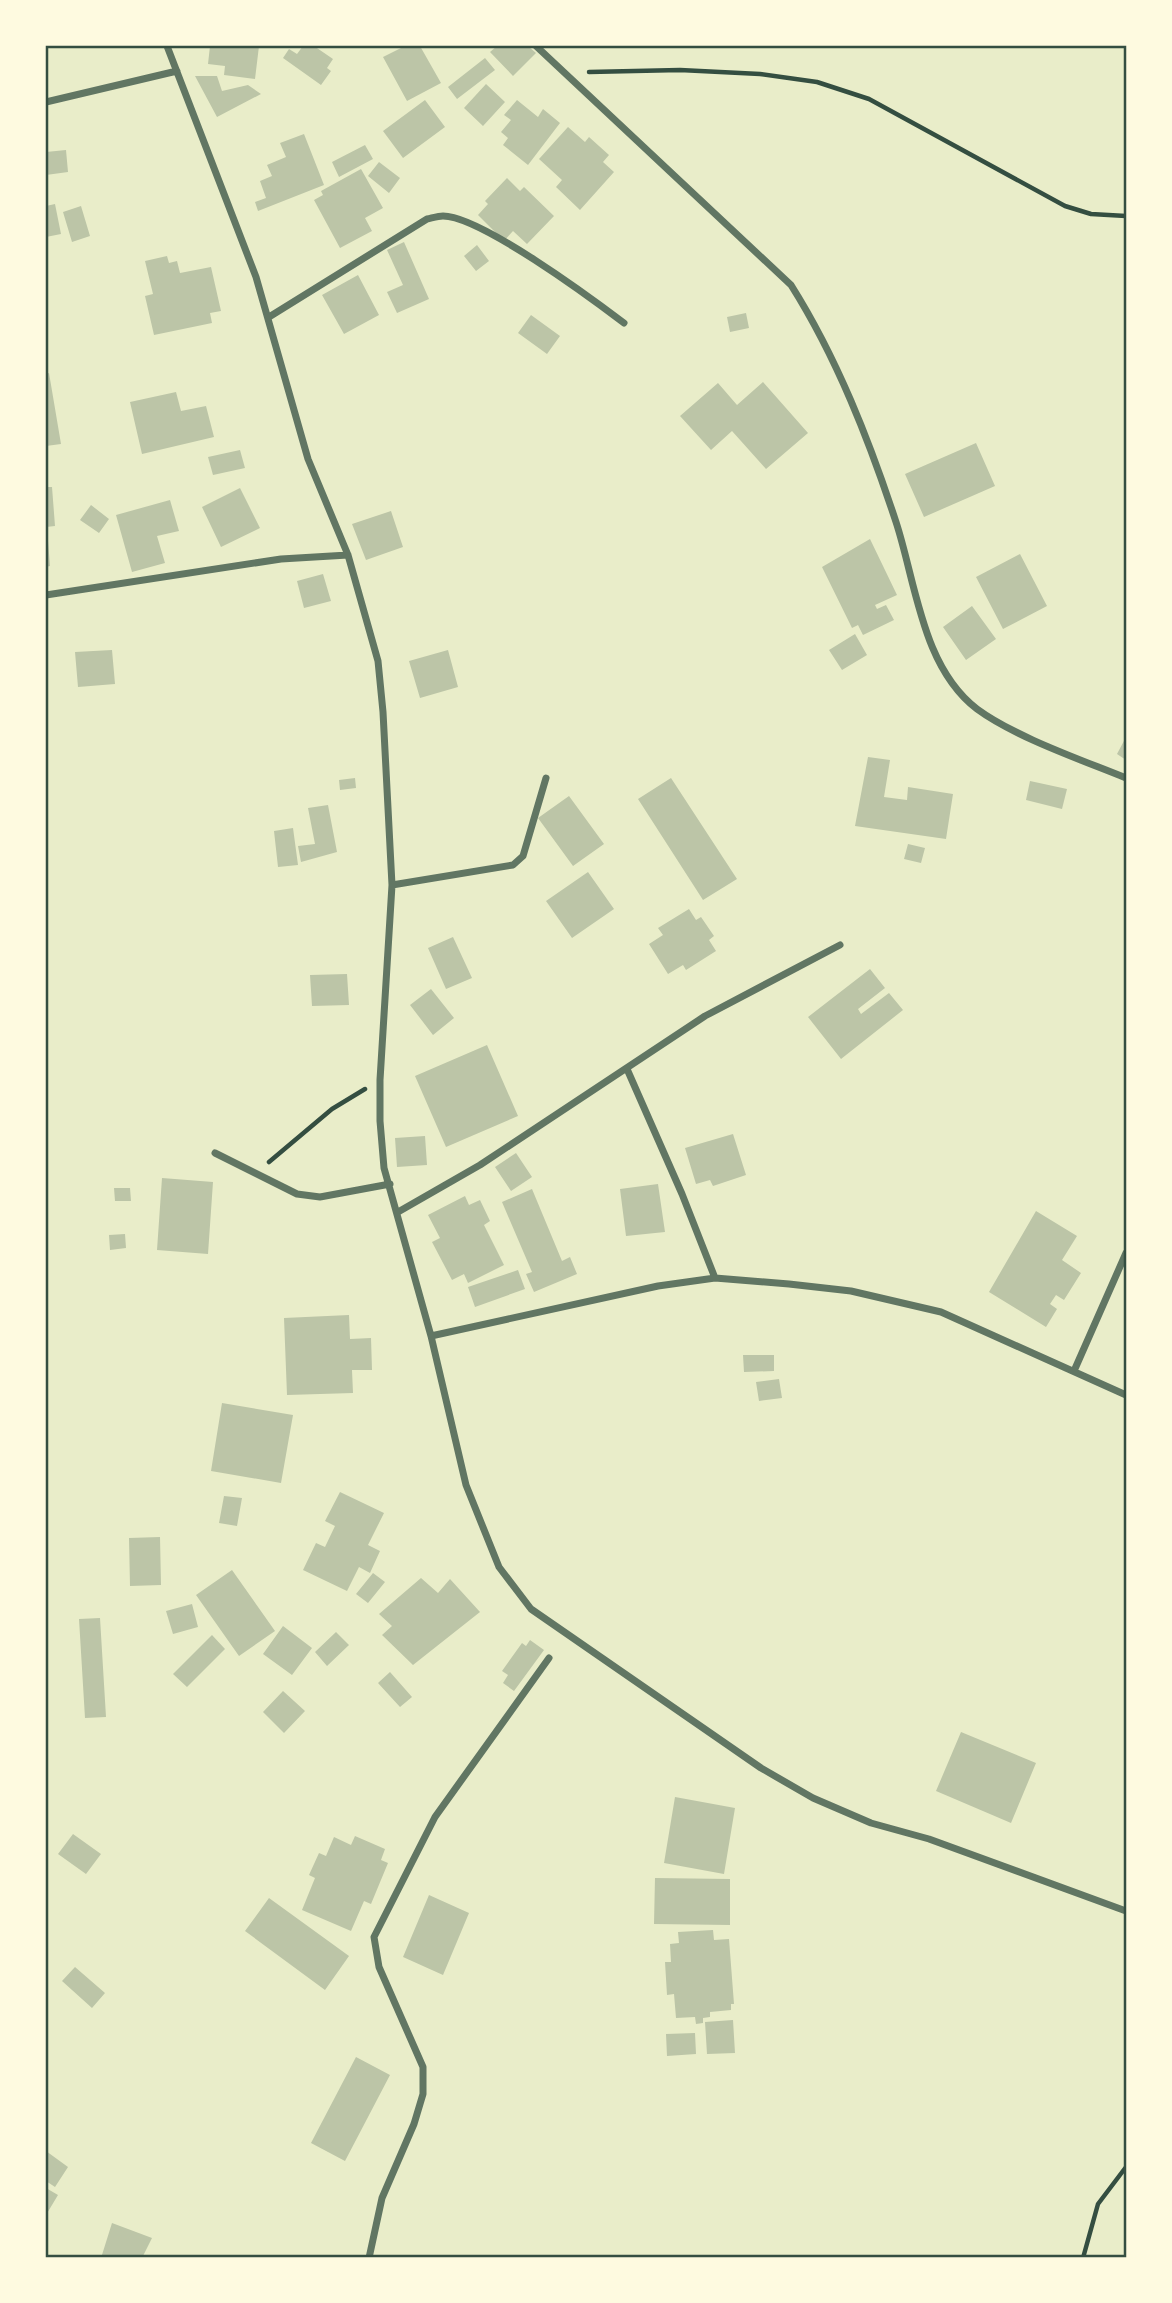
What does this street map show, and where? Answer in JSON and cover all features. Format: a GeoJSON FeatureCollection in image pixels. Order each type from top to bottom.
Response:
{"type":"FeatureCollection","features":[{"type":"Feature","properties":{"kind":"street"},"geometry":{"type":"LineString","coordinates":[[167,46],[227,197],[269,317],[308,459],[348,555],[378,661],[391,885],[380,1080],[384,1168],[431,1336],[466,1485],[499,1567],[531,1609],[761,1768],[813,1798],[871,1823],[929,1839],[1126,1911]]}},
{"type":"Feature","properties":{"kind":"street"},"geometry":{"type":"LineString","coordinates":[[536,46],[791,285],[821,332],[853,408],[896,522],[931,645],[957,688],[976,708],[1001,723],[1126,778]]}},
{"type":"Feature","properties":{"kind":"street"},"geometry":{"type":"LineString","coordinates":[[46,102],[177,71]]}},
{"type":"Feature","properties":{"kind":"street"},"geometry":{"type":"LineString","coordinates":[[269,317],[427,219],[444,216],[477,226],[573,285],[624,323]]}},
{"type":"Feature","properties":{"kind":"street"},"geometry":{"type":"LineString","coordinates":[[46,594],[281,559],[348,555]]}},
{"type":"Feature","properties":{"kind":"street"},"geometry":{"type":"LineString","coordinates":[[391,885],[513,865],[523,856],[546,778]]}},
{"type":"Feature","properties":{"kind":"street"},"geometry":{"type":"LineString","coordinates":[[398,1212],[480,1166],[705,1016],[840,944]]}},
{"type":"Feature","properties":{"kind":"street"},"geometry":{"type":"LineString","coordinates":[[627,1069],[682,1194],[715,1278]]}},
{"type":"Feature","properties":{"kind":"street"},"geometry":{"type":"LineString","coordinates":[[215,1153],[254,1175],[297,1194],[320,1197],[390,1184]]}},
{"type":"Feature","properties":{"kind":"street"},"geometry":{"type":"LineString","coordinates":[[1074,1371],[1126,1253]]}},
{"type":"Feature","properties":{"kind":"street"},"geometry":{"type":"LineString","coordinates":[[431,1336],[658,1286],[715,1278],[850,1291],[942,1312],[1126,1395]]}},
{"type":"Feature","properties":{"kind":"street"},"geometry":{"type":"LineString","coordinates":[[369,2258],[382,2198],[414,2124],[423,2094],[423,2067],[379,1967],[374,1937],[435,1817],[549,1658]]}},
{"type":"Feature","properties":{"kind":"path"},"geometry":{"type":"LineString","coordinates":[[562,73],[680,70],[760,74],[817,82],[869,99],[1065,206],[1091,214],[1126,216]]}},
{"type":"Feature","properties":{"kind":"path"},"geometry":{"type":"LineString","coordinates":[[254,1175],[332,1109],[380,1080]]}},
{"type":"Feature","properties":{"kind":"path"},"geometry":{"type":"LineString","coordinates":[[1083,2258],[1098,2204],[1126,2167]]}},
{"type":"Feature","properties":{"kind":"building"},"geometry":{"type":"Polygon","coordinates":[[[210,46],[259,46],[255,79],[224,75],[225,66],[208,64],[210,46]]]}},
{"type":"Feature","properties":{"kind":"building"},"geometry":{"type":"Polygon","coordinates":[[[303,46],[314,46],[333,59],[327,68],[331,71],[321,85],[283,58],[289,49],[297,54],[303,46]]]}},
{"type":"Feature","properties":{"kind":"building"},"geometry":{"type":"Polygon","coordinates":[[[405,46],[420,46],[441,83],[407,101],[383,57],[405,46]]]}},
{"type":"Feature","properties":{"kind":"building"},"geometry":{"type":"Polygon","coordinates":[[[497,46],[528,46],[536,53],[513,76],[490,52],[497,46]]]}},
{"type":"Feature","properties":{"kind":"building"},"geometry":{"type":"Polygon","coordinates":[[[485,58],[495,70],[457,99],[448,87],[485,58]]]}},
{"type":"Feature","properties":{"kind":"building"},"geometry":{"type":"Polygon","coordinates":[[[195,76],[217,76],[222,91],[248,85],[261,94],[217,117],[195,76]]]}},
{"type":"Feature","properties":{"kind":"building"},"geometry":{"type":"Polygon","coordinates":[[[486,84],[505,102],[483,126],[464,108],[486,84]]]}},
{"type":"Feature","properties":{"kind":"building"},"geometry":{"type":"Polygon","coordinates":[[[425,100],[445,127],[403,158],[383,131],[425,100]]]}},
{"type":"Feature","properties":{"kind":"building"},"geometry":{"type":"Polygon","coordinates":[[[517,100],[538,117],[543,109],[560,123],[528,165],[503,145],[508,138],[501,132],[511,120],[504,115],[517,100]]]}},
{"type":"Feature","properties":{"kind":"building"},"geometry":{"type":"Polygon","coordinates":[[[568,127],[585,142],[589,137],[609,155],[603,162],[614,172],[580,210],[556,187],[562,180],[539,159],[568,127]]]}},
{"type":"Feature","properties":{"kind":"building"},"geometry":{"type":"Polygon","coordinates":[[[304,134],[324,185],[258,211],[255,202],[266,198],[260,181],[272,176],[267,165],[286,157],[280,143],[304,134]]]}},
{"type":"Feature","properties":{"kind":"building"},"geometry":{"type":"Polygon","coordinates":[[[365,145],[373,159],[339,177],[332,162],[365,145]]]}},
{"type":"Feature","properties":{"kind":"building"},"geometry":{"type":"Polygon","coordinates":[[[66,150],[68,172],[46,175],[46,152],[66,150]]]}},
{"type":"Feature","properties":{"kind":"building"},"geometry":{"type":"Polygon","coordinates":[[[379,162],[400,178],[389,193],[368,176],[379,162]]]}},
{"type":"Feature","properties":{"kind":"building"},"geometry":{"type":"Polygon","coordinates":[[[361,169],[383,208],[365,218],[372,231],[340,248],[314,200],[323,195],[321,191],[361,169]]]}},
{"type":"Feature","properties":{"kind":"building"},"geometry":{"type":"Polygon","coordinates":[[[507,178],[520,191],[524,187],[554,216],[527,244],[513,231],[504,241],[478,215],[488,204],[485,201],[507,178]]]}},
{"type":"Feature","properties":{"kind":"building"},"geometry":{"type":"Polygon","coordinates":[[[55,204],[61,234],[46,237],[46,206],[55,204]]]}},
{"type":"Feature","properties":{"kind":"building"},"geometry":{"type":"Polygon","coordinates":[[[81,206],[90,236],[72,242],[63,212],[81,206]]]}},
{"type":"Feature","properties":{"kind":"building"},"geometry":{"type":"Polygon","coordinates":[[[404,242],[429,299],[397,313],[387,292],[403,285],[387,250],[404,242]]]}},
{"type":"Feature","properties":{"kind":"building"},"geometry":{"type":"Polygon","coordinates":[[[477,245],[489,261],[476,271],[464,256],[477,245]]]}},
{"type":"Feature","properties":{"kind":"building"},"geometry":{"type":"Polygon","coordinates":[[[167,256],[169,263],[177,261],[180,273],[211,267],[221,311],[210,313],[212,323],[154,335],[145,296],[153,294],[145,261],[167,256]]]}},
{"type":"Feature","properties":{"kind":"building"},"geometry":{"type":"Polygon","coordinates":[[[358,275],[379,315],[344,334],[322,295],[358,275]]]}},
{"type":"Feature","properties":{"kind":"building"},"geometry":{"type":"Polygon","coordinates":[[[746,313],[749,328],[730,332],[727,317],[746,313]]]}},
{"type":"Feature","properties":{"kind":"building"},"geometry":{"type":"Polygon","coordinates":[[[531,315],[560,336],[547,354],[518,333],[531,315]]]}},
{"type":"Feature","properties":{"kind":"building"},"geometry":{"type":"Polygon","coordinates":[[[49,373],[61,444],[46,446],[46,374],[49,373]]]}},
{"type":"Feature","properties":{"kind":"building"},"geometry":{"type":"Polygon","coordinates":[[[763,382],[808,433],[766,469],[732,431],[711,450],[680,416],[718,383],[737,405],[763,382]]]}},
{"type":"Feature","properties":{"kind":"building"},"geometry":{"type":"Polygon","coordinates":[[[176,392],[181,411],[206,406],[214,437],[142,454],[130,402],[176,392]]]}},
{"type":"Feature","properties":{"kind":"building"},"geometry":{"type":"Polygon","coordinates":[[[976,443],[995,486],[924,517],[905,474],[976,443]]]}},
{"type":"Feature","properties":{"kind":"building"},"geometry":{"type":"Polygon","coordinates":[[[240,450],[245,468],[213,475],[208,457],[240,450]]]}},
{"type":"Feature","properties":{"kind":"building"},"geometry":{"type":"Polygon","coordinates":[[[46,487],[52,487],[55,526],[46,527],[46,487]]]}},
{"type":"Feature","properties":{"kind":"building"},"geometry":{"type":"Polygon","coordinates":[[[240,488],[260,528],[221,547],[202,507],[240,488]]]}},
{"type":"Feature","properties":{"kind":"building"},"geometry":{"type":"Polygon","coordinates":[[[170,500],[179,531],[157,536],[165,563],[132,572],[116,515],[170,500]]]}},
{"type":"Feature","properties":{"kind":"building"},"geometry":{"type":"Polygon","coordinates":[[[91,505],[109,519],[99,533],[80,520],[91,505]]]}},
{"type":"Feature","properties":{"kind":"building"},"geometry":{"type":"Polygon","coordinates":[[[391,511],[403,547],[366,560],[352,524],[391,511]]]}},
{"type":"Feature","properties":{"kind":"building"},"geometry":{"type":"Polygon","coordinates":[[[46,528],[50,566],[46,567],[46,528]]]}},
{"type":"Feature","properties":{"kind":"building"},"geometry":{"type":"Polygon","coordinates":[[[870,539],[897,595],[875,605],[877,609],[886,605],[894,620],[863,635],[858,625],[852,628],[822,567],[870,539]]]}},
{"type":"Feature","properties":{"kind":"building"},"geometry":{"type":"Polygon","coordinates":[[[1020,554],[1047,606],[1003,629],[976,577],[1020,554]]]}},
{"type":"Feature","properties":{"kind":"building"},"geometry":{"type":"Polygon","coordinates":[[[323,574],[331,601],[304,608],[297,581],[323,574]]]}},
{"type":"Feature","properties":{"kind":"building"},"geometry":{"type":"Polygon","coordinates":[[[972,606],[996,639],[966,660],[943,627],[972,606]]]}},
{"type":"Feature","properties":{"kind":"building"},"geometry":{"type":"Polygon","coordinates":[[[855,634],[867,655],[842,670],[829,650],[855,634]]]}},
{"type":"Feature","properties":{"kind":"building"},"geometry":{"type":"Polygon","coordinates":[[[112,650],[115,684],[78,687],[75,652],[112,650]]]}},
{"type":"Feature","properties":{"kind":"building"},"geometry":{"type":"Polygon","coordinates":[[[448,650],[458,687],[420,698],[409,661],[448,650]]]}},
{"type":"Feature","properties":{"kind":"building"},"geometry":{"type":"Polygon","coordinates":[[[1126,737],[1126,760],[1117,754],[1126,737]]]}},
{"type":"Feature","properties":{"kind":"building"},"geometry":{"type":"Polygon","coordinates":[[[868,757],[890,760],[884,797],[907,800],[908,787],[953,794],[946,839],[855,826],[868,757]]]}},
{"type":"Feature","properties":{"kind":"building"},"geometry":{"type":"Polygon","coordinates":[[[355,778],[356,788],[340,790],[339,780],[355,778]]]}},
{"type":"Feature","properties":{"kind":"building"},"geometry":{"type":"Polygon","coordinates":[[[671,778],[737,879],[703,900],[638,799],[671,778]]]}},
{"type":"Feature","properties":{"kind":"building"},"geometry":{"type":"Polygon","coordinates":[[[1030,781],[1067,789],[1062,809],[1026,800],[1030,781]]]}},
{"type":"Feature","properties":{"kind":"building"},"geometry":{"type":"Polygon","coordinates":[[[569,796],[604,844],[573,866],[538,818],[569,796]]]}},
{"type":"Feature","properties":{"kind":"building"},"geometry":{"type":"Polygon","coordinates":[[[328,805],[337,852],[301,862],[298,846],[315,844],[308,808],[328,805]]]}},
{"type":"Feature","properties":{"kind":"building"},"geometry":{"type":"Polygon","coordinates":[[[293,828],[298,865],[278,867],[274,831],[293,828]]]}},
{"type":"Feature","properties":{"kind":"building"},"geometry":{"type":"Polygon","coordinates":[[[908,844],[925,848],[921,863],[904,859],[908,844]]]}},
{"type":"Feature","properties":{"kind":"building"},"geometry":{"type":"Polygon","coordinates":[[[588,872],[614,909],[572,938],[546,901],[588,872]]]}},
{"type":"Feature","properties":{"kind":"building"},"geometry":{"type":"Polygon","coordinates":[[[689,909],[696,920],[701,917],[714,936],[709,940],[716,951],[686,970],[683,965],[668,974],[649,944],[663,935],[658,928],[689,909]]]}},
{"type":"Feature","properties":{"kind":"building"},"geometry":{"type":"Polygon","coordinates":[[[453,937],[472,978],[446,989],[428,948],[453,937]]]}},
{"type":"Feature","properties":{"kind":"building"},"geometry":{"type":"Polygon","coordinates":[[[870,969],[885,988],[858,1009],[861,1014],[889,993],[903,1010],[841,1059],[808,1017],[870,969]]]}},
{"type":"Feature","properties":{"kind":"building"},"geometry":{"type":"Polygon","coordinates":[[[347,974],[349,1005],[312,1006],[310,975],[347,974]]]}},
{"type":"Feature","properties":{"kind":"building"},"geometry":{"type":"Polygon","coordinates":[[[431,989],[454,1018],[433,1035],[410,1005],[431,989]]]}},
{"type":"Feature","properties":{"kind":"building"},"geometry":{"type":"Polygon","coordinates":[[[487,1045],[518,1116],[446,1147],[415,1076],[487,1045]]]}},
{"type":"Feature","properties":{"kind":"building"},"geometry":{"type":"Polygon","coordinates":[[[733,1134],[746,1175],[713,1186],[710,1180],[696,1184],[685,1148],[733,1134]]]}},
{"type":"Feature","properties":{"kind":"building"},"geometry":{"type":"Polygon","coordinates":[[[425,1136],[427,1165],[397,1167],[395,1138],[425,1136]]]}},
{"type":"Feature","properties":{"kind":"building"},"geometry":{"type":"Polygon","coordinates":[[[516,1153],[532,1177],[511,1191],[495,1167],[516,1153]]]}},
{"type":"Feature","properties":{"kind":"building"},"geometry":{"type":"Polygon","coordinates":[[[162,1178],[213,1182],[208,1254],[157,1250],[162,1178]]]}},
{"type":"Feature","properties":{"kind":"building"},"geometry":{"type":"Polygon","coordinates":[[[658,1184],[665,1232],[626,1236],[620,1189],[658,1184]]]}},
{"type":"Feature","properties":{"kind":"building"},"geometry":{"type":"Polygon","coordinates":[[[114,1188],[130,1188],[131,1201],[115,1201],[114,1188]]]}},
{"type":"Feature","properties":{"kind":"building"},"geometry":{"type":"Polygon","coordinates":[[[532,1189],[562,1261],[570,1257],[577,1274],[534,1292],[526,1274],[532,1272],[502,1202],[532,1189]]]}},
{"type":"Feature","properties":{"kind":"building"},"geometry":{"type":"Polygon","coordinates":[[[465,1196],[469,1205],[480,1200],[490,1221],[484,1225],[504,1265],[468,1283],[464,1274],[452,1280],[432,1242],[440,1238],[428,1215],[465,1196]]]}},
{"type":"Feature","properties":{"kind":"building"},"geometry":{"type":"Polygon","coordinates":[[[1036,1211],[1077,1236],[1062,1260],[1081,1273],[1064,1300],[1056,1295],[1050,1304],[1057,1309],[1046,1327],[989,1292],[1036,1211]]]}},
{"type":"Feature","properties":{"kind":"building"},"geometry":{"type":"Polygon","coordinates":[[[125,1234],[126,1248],[110,1250],[109,1235],[125,1234]]]}},
{"type":"Feature","properties":{"kind":"building"},"geometry":{"type":"Polygon","coordinates":[[[518,1270],[525,1289],[475,1307],[468,1287],[518,1270]]]}},
{"type":"Feature","properties":{"kind":"building"},"geometry":{"type":"Polygon","coordinates":[[[349,1315],[350,1339],[371,1338],[372,1370],[352,1370],[353,1393],[287,1395],[284,1318],[349,1315]]]}},
{"type":"Feature","properties":{"kind":"building"},"geometry":{"type":"Polygon","coordinates":[[[743,1355],[774,1355],[774,1371],[744,1372],[743,1355]]]}},
{"type":"Feature","properties":{"kind":"building"},"geometry":{"type":"Polygon","coordinates":[[[779,1379],[782,1398],[759,1401],[756,1382],[779,1379]]]}},
{"type":"Feature","properties":{"kind":"building"},"geometry":{"type":"Polygon","coordinates":[[[222,1403],[293,1415],[281,1483],[211,1471],[222,1403]]]}},
{"type":"Feature","properties":{"kind":"building"},"geometry":{"type":"Polygon","coordinates":[[[340,1492],[384,1513],[368,1545],[380,1551],[370,1573],[359,1567],[347,1591],[303,1570],[316,1543],[325,1547],[335,1526],[325,1521],[340,1492]]]}},
{"type":"Feature","properties":{"kind":"building"},"geometry":{"type":"Polygon","coordinates":[[[224,1496],[242,1498],[237,1526],[219,1523],[224,1496]]]}},
{"type":"Feature","properties":{"kind":"building"},"geometry":{"type":"Polygon","coordinates":[[[160,1537],[161,1585],[130,1586],[129,1538],[160,1537]]]}},
{"type":"Feature","properties":{"kind":"building"},"geometry":{"type":"Polygon","coordinates":[[[232,1570],[275,1631],[239,1656],[196,1595],[232,1570]]]}},
{"type":"Feature","properties":{"kind":"building"},"geometry":{"type":"Polygon","coordinates":[[[373,1573],[385,1582],[368,1603],[356,1594],[373,1573]]]}},
{"type":"Feature","properties":{"kind":"building"},"geometry":{"type":"Polygon","coordinates":[[[421,1578],[438,1593],[450,1579],[480,1612],[413,1665],[382,1635],[392,1626],[379,1614],[421,1578]]]}},
{"type":"Feature","properties":{"kind":"building"},"geometry":{"type":"Polygon","coordinates":[[[192,1604],[198,1627],[173,1634],[166,1611],[192,1604]]]}},
{"type":"Feature","properties":{"kind":"building"},"geometry":{"type":"Polygon","coordinates":[[[100,1618],[106,1717],[85,1718],[79,1619],[100,1618]]]}},
{"type":"Feature","properties":{"kind":"building"},"geometry":{"type":"Polygon","coordinates":[[[283,1626],[312,1648],[292,1675],[263,1654],[283,1626]]]}},
{"type":"Feature","properties":{"kind":"building"},"geometry":{"type":"Polygon","coordinates":[[[336,1632],[349,1645],[327,1666],[315,1652],[336,1632]]]}},
{"type":"Feature","properties":{"kind":"building"},"geometry":{"type":"Polygon","coordinates":[[[212,1635],[225,1649],[187,1687],[173,1674],[212,1635]]]}},
{"type":"Feature","properties":{"kind":"building"},"geometry":{"type":"Polygon","coordinates":[[[530,1640],[544,1650],[514,1691],[503,1683],[508,1675],[502,1671],[522,1643],[526,1646],[530,1640]]]}},
{"type":"Feature","properties":{"kind":"building"},"geometry":{"type":"Polygon","coordinates":[[[390,1672],[412,1697],[400,1707],[378,1683],[390,1672]]]}},
{"type":"Feature","properties":{"kind":"building"},"geometry":{"type":"Polygon","coordinates":[[[283,1691],[305,1711],[284,1733],[263,1712],[283,1691]]]}},
{"type":"Feature","properties":{"kind":"building"},"geometry":{"type":"Polygon","coordinates":[[[961,1732],[1036,1763],[1011,1823],[936,1791],[961,1732]]]}},
{"type":"Feature","properties":{"kind":"building"},"geometry":{"type":"Polygon","coordinates":[[[675,1797],[735,1808],[724,1874],[664,1863],[675,1797]]]}},
{"type":"Feature","properties":{"kind":"building"},"geometry":{"type":"Polygon","coordinates":[[[73,1834],[101,1854],[86,1874],[58,1854],[73,1834]]]}},
{"type":"Feature","properties":{"kind":"building"},"geometry":{"type":"Polygon","coordinates":[[[355,1836],[385,1849],[381,1860],[388,1863],[371,1904],[364,1901],[351,1931],[302,1910],[315,1878],[309,1875],[319,1853],[326,1856],[334,1837],[351,1845],[355,1836]]]}},
{"type":"Feature","properties":{"kind":"building"},"geometry":{"type":"Polygon","coordinates":[[[655,1878],[730,1879],[730,1925],[654,1924],[655,1878]]]}},
{"type":"Feature","properties":{"kind":"building"},"geometry":{"type":"Polygon","coordinates":[[[429,1895],[469,1913],[443,1975],[403,1957],[429,1895]]]}},
{"type":"Feature","properties":{"kind":"building"},"geometry":{"type":"Polygon","coordinates":[[[269,1898],[349,1956],[325,1990],[245,1931],[269,1898]]]}},
{"type":"Feature","properties":{"kind":"building"},"geometry":{"type":"Polygon","coordinates":[[[713,1930],[714,1940],[729,1939],[734,2004],[731,2004],[731,2010],[710,2012],[710,2017],[703,2018],[703,2023],[696,2024],[695,2017],[676,2018],[674,1994],[667,1995],[665,1962],[671,1962],[670,1944],[679,1943],[678,1932],[713,1930]]]}},
{"type":"Feature","properties":{"kind":"building"},"geometry":{"type":"Polygon","coordinates":[[[75,1967],[105,1993],[92,2008],[62,1981],[75,1967]]]}},
{"type":"Feature","properties":{"kind":"building"},"geometry":{"type":"Polygon","coordinates":[[[733,2020],[735,2053],[707,2054],[705,2022],[733,2020]]]}},
{"type":"Feature","properties":{"kind":"building"},"geometry":{"type":"Polygon","coordinates":[[[695,2033],[696,2054],[667,2056],[666,2034],[695,2033]]]}},
{"type":"Feature","properties":{"kind":"building"},"geometry":{"type":"Polygon","coordinates":[[[356,2057],[390,2075],[345,2161],[311,2143],[356,2057]]]}},
{"type":"Feature","properties":{"kind":"building"},"geometry":{"type":"Polygon","coordinates":[[[46,2151],[68,2167],[55,2187],[46,2181],[46,2151]]]}},
{"type":"Feature","properties":{"kind":"building"},"geometry":{"type":"Polygon","coordinates":[[[46,2188],[58,2195],[46,2215],[46,2188]]]}},
{"type":"Feature","properties":{"kind":"building"},"geometry":{"type":"Polygon","coordinates":[[[112,2223],[152,2238],[142,2258],[101,2258],[112,2223]]]}}]}
